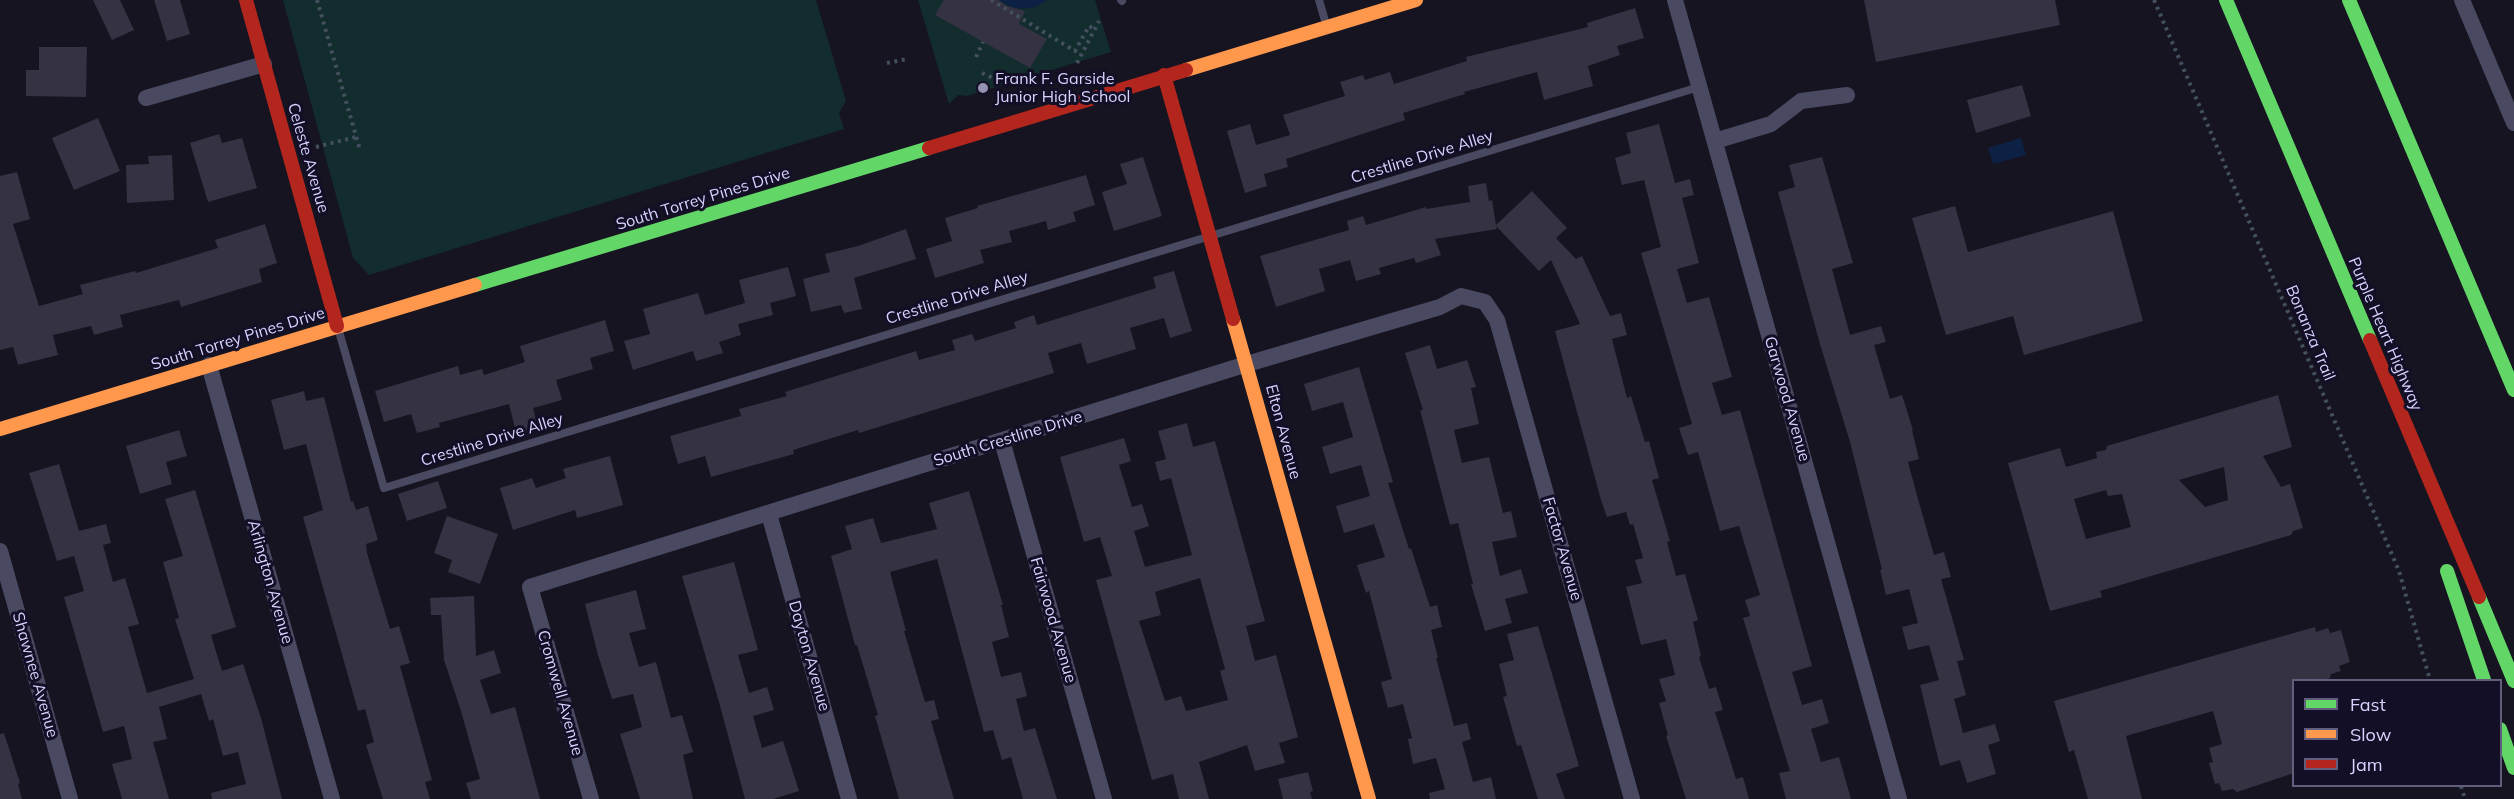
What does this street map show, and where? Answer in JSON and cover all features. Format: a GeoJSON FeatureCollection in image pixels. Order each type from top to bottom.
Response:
{"type":"FeatureCollection","features":[{"type":"Feature","properties":{"kind":"main road","name":"Celeste Avenue"},"geometry":{"type":"LineString","coordinates":[[246,0],[338,326]]}},
{"type":"Feature","properties":{"kind":"main road","name":"South Torrey Pines Drive"},"geometry":{"type":"LineString","coordinates":[[0,429],[1416,0]]}},
{"type":"Feature","properties":{"kind":"main road","name":"Purple Heart Highway"},"geometry":{"type":"LineString","coordinates":[[2226,0],[2514,681]]}},
{"type":"Feature","properties":{"kind":"main road"},"geometry":{"type":"LineString","coordinates":[[2349,0],[2514,390]]}},
{"type":"Feature","properties":{"kind":"main road","name":"Elton Avenue"},"geometry":{"type":"LineString","coordinates":[[1164,75],[1248,364],[1369,799]]}},
{"type":"Feature","properties":{"kind":"main road"},"geometry":{"type":"LineString","coordinates":[[2368,334],[2428,513]]}},
{"type":"Feature","properties":{"kind":"main road"},"geometry":{"type":"LineString","coordinates":[[2443,558],[2483,679]]}},
{"type":"Feature","properties":{"kind":"main road"},"geometry":{"type":"LineString","coordinates":[[2502,735],[2514,768]]}},
{"type":"Feature","properties":{"kind":"street","name":"Garwood Avenue"},"geometry":{"type":"LineString","coordinates":[[1675,0],[1899,799]]}},
{"type":"Feature","properties":{"kind":"street"},"geometry":{"type":"LineString","coordinates":[[2462,0],[2514,123]]}},
{"type":"Feature","properties":{"kind":"street"},"geometry":{"type":"LineString","coordinates":[[146,98],[264,64]]}},
{"type":"Feature","properties":{"kind":"street"},"geometry":{"type":"LineString","coordinates":[[1715,141],[1772,124],[1801,101],[1847,95]]}},
{"type":"Feature","properties":{"kind":"street","name":"South Crestline Drive"},"geometry":{"type":"LineString","coordinates":[[530,587],[1248,364],[1440,307],[1461,296],[1485,302]]}},
{"type":"Feature","properties":{"kind":"street","name":"Factor Avenue"},"geometry":{"type":"LineString","coordinates":[[1485,302],[1497,320],[1632,799]]}},
{"type":"Feature","properties":{"kind":"street","name":"Arlington Avenue"},"geometry":{"type":"LineString","coordinates":[[209,365],[332,799]]}},
{"type":"Feature","properties":{"kind":"street","name":"Fairwood Avenue"},"geometry":{"type":"LineString","coordinates":[[1002,441],[1104,799]]}},
{"type":"Feature","properties":{"kind":"street","name":"Dayton Avenue"},"geometry":{"type":"LineString","coordinates":[[769,514],[849,799]]}},
{"type":"Feature","properties":{"kind":"street","name":"Shawnee Avenue"},"geometry":{"type":"LineString","coordinates":[[0,551],[70,799]]}},
{"type":"Feature","properties":{"kind":"street","name":"Cromwell Avenue"},"geometry":{"type":"LineString","coordinates":[[530,587],[591,799]]}},
{"type":"Feature","properties":{"kind":"lane"},"geometry":{"type":"LineString","coordinates":[[1319,0],[1327,28]]}},
{"type":"Feature","properties":{"kind":"lane","name":"Crestline Drive Alley"},"geometry":{"type":"LineString","coordinates":[[338,326],[384,488],[1699,87]]}},
{"type":"Feature","properties":{"kind":"path"},"geometry":{"type":"LineString","coordinates":[[317,0],[360,150]]}},
{"type":"Feature","properties":{"kind":"path"},"geometry":{"type":"LineString","coordinates":[[991,0],[1001,10],[1075,51],[1089,26],[1095,29]]}},
{"type":"Feature","properties":{"kind":"path","name":"Bonanza Trail"},"geometry":{"type":"LineString","coordinates":[[2154,0],[2399,571],[2429,679]]}},
{"type":"Feature","properties":{"kind":"path"},"geometry":{"type":"LineString","coordinates":[[1077,63],[1099,21]]}},
{"type":"Feature","properties":{"kind":"path"},"geometry":{"type":"LineString","coordinates":[[976,57],[983,42]]}},
{"type":"Feature","properties":{"kind":"path"},"geometry":{"type":"LineString","coordinates":[[887,63],[907,59]]}},
{"type":"Feature","properties":{"kind":"path"},"geometry":{"type":"LineString","coordinates":[[982,73],[993,78]]}},
{"type":"Feature","properties":{"kind":"path"},"geometry":{"type":"LineString","coordinates":[[316,147],[356,137]]}},
{"type":"Feature","properties":{"kind":"green space"},"geometry":{"type":"Polygon","coordinates":[[[283,0],[816,0],[846,101],[839,113],[844,129],[369,275],[353,258],[283,0]]]}},
{"type":"Feature","properties":{"kind":"green space"},"geometry":{"type":"Polygon","coordinates":[[[918,0],[1095,0],[1111,52],[967,96],[958,95],[949,104],[918,0]]]}},
{"type":"Feature","properties":{"kind":"water"},"geometry":{"type":"Polygon","coordinates":[[[999,0],[1047,0],[1035,7],[1023,9],[999,0]]]}},
{"type":"Feature","properties":{"kind":"water"},"geometry":{"type":"Polygon","coordinates":[[[2021,138],[2026,155],[1993,164],[1988,148],[2021,138]]]}},
{"type":"Feature","properties":{"kind":"building"},"geometry":{"type":"Polygon","coordinates":[[[93,0],[120,0],[134,30],[112,40],[93,0]]]}},
{"type":"Feature","properties":{"kind":"building"},"geometry":{"type":"Polygon","coordinates":[[[154,0],[180,0],[190,34],[167,41],[154,0]]]}},
{"type":"Feature","properties":{"kind":"building"},"geometry":{"type":"Polygon","coordinates":[[[944,0],[998,0],[1007,6],[1025,11],[1019,24],[1047,39],[1030,68],[935,15],[944,0]]]}},
{"type":"Feature","properties":{"kind":"building"},"geometry":{"type":"Polygon","coordinates":[[[1864,0],[2055,0],[2060,25],[1876,62],[1864,0]]]}},
{"type":"Feature","properties":{"kind":"building"},"geometry":{"type":"Polygon","coordinates":[[[1635,8],[1644,38],[1617,46],[1620,55],[1588,66],[1593,86],[1544,100],[1537,72],[1464,92],[1465,94],[1403,113],[1405,120],[1286,159],[1288,167],[1264,174],[1267,186],[1245,193],[1227,131],[1250,124],[1256,145],[1290,135],[1283,115],[1345,96],[1340,82],[1363,75],[1365,80],[1390,72],[1394,84],[1467,61],[1466,57],[1588,27],[1587,23],[1635,8]]]}},
{"type":"Feature","properties":{"kind":"building"},"geometry":{"type":"Polygon","coordinates":[[[39,47],[87,47],[86,97],[26,96],[26,70],[39,70],[39,47]]]}},
{"type":"Feature","properties":{"kind":"building"},"geometry":{"type":"Polygon","coordinates":[[[2022,85],[2031,116],[1976,133],[1967,100],[2022,85]]]}},
{"type":"Feature","properties":{"kind":"building"},"geometry":{"type":"Polygon","coordinates":[[[98,118],[120,171],[74,190],[52,138],[98,118]]]}},
{"type":"Feature","properties":{"kind":"building"},"geometry":{"type":"Polygon","coordinates":[[[1659,124],[1675,183],[1690,179],[1694,195],[1682,198],[1699,263],[1677,269],[1687,303],[1709,297],[1732,377],[1712,383],[1722,415],[1740,410],[1812,666],[1792,672],[1802,705],[1822,699],[1829,723],[1811,729],[1821,762],[1839,757],[1851,799],[1786,799],[1779,773],[1790,771],[1743,618],[1750,616],[1745,600],[1760,595],[1739,526],[1720,531],[1698,452],[1688,455],[1679,428],[1692,424],[1641,253],[1661,247],[1644,180],[1622,185],[1615,158],[1631,153],[1626,133],[1659,124]]]}},
{"type":"Feature","properties":{"kind":"building"},"geometry":{"type":"Polygon","coordinates":[[[219,134],[222,143],[242,138],[257,188],[208,202],[190,143],[219,134]]]}},
{"type":"Feature","properties":{"kind":"building"},"geometry":{"type":"Polygon","coordinates":[[[172,155],[174,200],[127,203],[126,165],[149,164],[148,156],[172,155]]]}},
{"type":"Feature","properties":{"kind":"building"},"geometry":{"type":"Polygon","coordinates":[[[1143,157],[1162,216],[1114,231],[1102,192],[1127,184],[1120,164],[1143,157]]]}},
{"type":"Feature","properties":{"kind":"building"},"geometry":{"type":"Polygon","coordinates":[[[1822,157],[1853,263],[1832,269],[1850,335],[1881,326],[1886,342],[1874,345],[1890,399],[1902,395],[1919,459],[1908,462],[1934,555],[1944,552],[1951,577],[1941,579],[1964,660],[1957,661],[1966,695],[1954,699],[1963,733],[1995,724],[2000,741],[1988,745],[1996,774],[1967,783],[1960,760],[1940,766],[1920,685],[1939,680],[1929,645],[1908,650],[1902,627],[1918,623],[1909,589],[1886,595],[1880,570],[1882,570],[1850,442],[1778,192],[1795,187],[1789,165],[1822,157]]]}},
{"type":"Feature","properties":{"kind":"building"},"geometry":{"type":"Polygon","coordinates":[[[17,172],[30,219],[13,224],[39,306],[83,294],[80,285],[135,271],[136,273],[218,248],[215,240],[265,224],[277,263],[259,269],[262,282],[181,307],[179,300],[120,315],[123,327],[94,335],[91,326],[53,335],[58,355],[18,365],[13,347],[0,350],[0,176],[17,172]]]}},
{"type":"Feature","properties":{"kind":"building"},"geometry":{"type":"Polygon","coordinates":[[[1086,175],[1095,205],[1073,212],[1076,221],[1048,230],[1046,221],[1009,231],[1012,242],[980,250],[984,263],[935,278],[926,249],[952,241],[945,218],[978,208],[977,206],[1086,175]]]}},
{"type":"Feature","properties":{"kind":"building"},"geometry":{"type":"Polygon","coordinates":[[[1486,183],[1489,201],[1492,200],[1496,225],[1532,191],[1567,228],[1556,238],[1576,259],[1582,256],[1610,316],[1621,313],[1627,335],[1612,339],[1627,398],[1631,396],[1645,442],[1649,441],[1659,478],[1652,480],[1670,541],[1667,542],[1676,576],[1685,574],[1698,620],[1693,622],[1701,656],[1699,657],[1709,689],[1716,687],[1723,710],[1715,712],[1736,779],[1743,777],[1749,799],[1686,799],[1666,736],[1668,735],[1659,703],[1666,701],[1659,679],[1675,675],[1666,639],[1641,645],[1626,587],[1642,583],[1635,560],[1643,558],[1633,524],[1630,525],[1626,512],[1607,517],[1601,500],[1555,331],[1580,324],[1551,260],[1539,271],[1496,226],[1497,229],[1435,239],[1441,255],[1416,263],[1414,258],[1379,268],[1381,274],[1356,281],[1350,260],[1319,269],[1325,291],[1276,307],[1260,256],[1349,230],[1347,221],[1363,216],[1366,225],[1426,207],[1426,209],[1470,202],[1468,186],[1486,183]]]}},
{"type":"Feature","properties":{"kind":"building"},"geometry":{"type":"Polygon","coordinates":[[[1955,206],[1968,252],[2113,211],[2143,321],[2024,355],[2013,316],[1946,335],[1912,218],[1955,206]]]}},
{"type":"Feature","properties":{"kind":"building"},"geometry":{"type":"Polygon","coordinates":[[[906,229],[916,259],[854,278],[862,309],[844,313],[841,305],[811,312],[803,279],[830,272],[825,254],[858,246],[906,229]]]}},
{"type":"Feature","properties":{"kind":"building"},"geometry":{"type":"Polygon","coordinates":[[[788,267],[796,296],[770,303],[773,315],[738,324],[741,335],[719,342],[723,353],[696,361],[693,351],[633,370],[624,341],[650,334],[643,309],[698,293],[705,315],[745,303],[739,280],[788,267]]]}},
{"type":"Feature","properties":{"kind":"building"},"geometry":{"type":"Polygon","coordinates":[[[1174,271],[1192,331],[1170,338],[1164,318],[1130,328],[1136,349],[1087,364],[1081,343],[1048,353],[1054,373],[859,433],[858,430],[793,450],[794,454],[711,477],[705,456],[678,464],[670,436],[741,416],[739,409],[787,396],[785,392],[916,351],[919,360],[955,350],[952,340],[972,334],[975,341],[1016,328],[1014,322],[1034,315],[1037,325],[1156,288],[1153,277],[1174,271]]]}},
{"type":"Feature","properties":{"kind":"building"},"geometry":{"type":"Polygon","coordinates":[[[605,320],[614,351],[590,358],[593,369],[556,380],[562,400],[533,408],[539,431],[517,436],[509,404],[439,423],[440,427],[417,433],[411,414],[384,422],[375,391],[458,366],[460,375],[482,369],[484,375],[525,362],[520,346],[605,320]]]}},
{"type":"Feature","properties":{"kind":"building"},"geometry":{"type":"Polygon","coordinates":[[[1430,345],[1437,369],[1467,360],[1476,387],[1471,388],[1479,424],[1454,430],[1462,463],[1489,457],[1503,513],[1511,511],[1517,537],[1492,542],[1500,576],[1521,569],[1528,593],[1505,599],[1512,623],[1485,631],[1471,584],[1473,584],[1458,523],[1450,525],[1420,410],[1423,410],[1405,353],[1430,345]]]}},
{"type":"Feature","properties":{"kind":"building"},"geometry":{"type":"Polygon","coordinates":[[[1359,367],[1393,482],[1388,483],[1409,549],[1411,548],[1430,607],[1437,605],[1442,627],[1431,630],[1454,726],[1467,723],[1471,739],[1462,742],[1473,782],[1491,777],[1496,799],[1430,799],[1429,793],[1445,789],[1436,758],[1413,764],[1408,739],[1412,738],[1403,704],[1388,708],[1381,682],[1392,679],[1369,591],[1366,593],[1357,565],[1385,557],[1374,524],[1344,533],[1336,506],[1370,496],[1361,465],[1330,474],[1322,447],[1353,437],[1343,402],[1312,411],[1304,384],[1359,367]]]}},
{"type":"Feature","properties":{"kind":"building"},"geometry":{"type":"Polygon","coordinates":[[[304,391],[306,401],[324,397],[351,502],[353,501],[356,510],[368,506],[378,540],[366,544],[367,553],[390,629],[399,626],[410,663],[400,666],[432,780],[425,782],[430,799],[383,799],[366,745],[374,742],[365,709],[358,711],[303,517],[323,510],[306,444],[284,450],[271,400],[304,391]]]}},
{"type":"Feature","properties":{"kind":"building"},"geometry":{"type":"Polygon","coordinates":[[[2278,395],[2292,447],[2263,456],[2281,487],[2290,484],[2303,528],[2293,531],[2291,535],[2100,591],[2102,597],[2050,611],[2008,463],[2060,448],[2066,467],[2097,458],[2096,452],[2106,450],[2107,446],[2278,395]],[[2224,467],[2179,480],[2205,507],[2228,500],[2224,467]],[[2106,490],[2074,499],[2086,539],[2131,527],[2122,494],[2108,496],[2106,490]]]}},
{"type":"Feature","properties":{"kind":"building"},"geometry":{"type":"Polygon","coordinates":[[[1187,423],[1193,447],[1215,441],[1265,621],[1246,626],[1255,661],[1276,655],[1298,737],[1279,743],[1285,763],[1255,771],[1247,745],[1199,762],[1209,799],[1179,799],[1173,774],[1152,780],[1096,580],[1112,576],[1100,537],[1084,542],[1060,457],[1124,438],[1131,461],[1119,465],[1132,507],[1142,504],[1149,526],[1134,531],[1145,567],[1192,555],[1171,478],[1160,481],[1155,462],[1166,459],[1158,431],[1187,423]],[[1200,578],[1155,592],[1161,615],[1139,621],[1165,701],[1181,696],[1186,711],[1228,700],[1220,671],[1225,669],[1200,578]]]}},
{"type":"Feature","properties":{"kind":"building"},"geometry":{"type":"Polygon","coordinates":[[[179,430],[187,456],[166,462],[172,484],[140,494],[126,446],[179,430]]]}},
{"type":"Feature","properties":{"kind":"building"},"geometry":{"type":"Polygon","coordinates":[[[610,456],[623,505],[577,518],[575,510],[513,530],[500,488],[532,478],[536,488],[566,478],[563,469],[610,456]]]}},
{"type":"Feature","properties":{"kind":"building"},"geometry":{"type":"Polygon","coordinates":[[[59,464],[79,531],[106,524],[111,543],[103,545],[113,582],[125,578],[139,624],[128,627],[147,693],[194,679],[175,619],[179,618],[163,562],[183,556],[165,499],[195,490],[236,627],[211,635],[222,671],[243,664],[261,718],[282,799],[212,799],[211,793],[246,784],[238,752],[223,756],[213,719],[209,721],[201,694],[159,707],[167,739],[153,742],[169,799],[122,799],[112,764],[132,759],[124,726],[103,732],[64,597],[84,591],[74,556],[57,561],[29,473],[59,464]]]}},
{"type":"Feature","properties":{"kind":"building"},"geometry":{"type":"Polygon","coordinates":[[[438,481],[447,508],[407,521],[398,494],[438,481]]]}},
{"type":"Feature","properties":{"kind":"building"},"geometry":{"type":"Polygon","coordinates":[[[969,491],[1003,605],[1001,605],[1009,637],[992,642],[1001,677],[1021,672],[1027,696],[1016,699],[1024,731],[1035,728],[1057,799],[1023,799],[1011,757],[1002,760],[993,730],[984,732],[937,559],[890,572],[906,631],[904,631],[925,702],[934,700],[939,719],[931,721],[954,799],[899,799],[875,716],[878,715],[857,645],[855,645],[831,556],[852,549],[845,526],[873,518],[881,543],[937,529],[929,503],[969,491]]]}},
{"type":"Feature","properties":{"kind":"building"},"geometry":{"type":"Polygon","coordinates":[[[447,516],[498,534],[480,584],[448,572],[452,560],[434,553],[447,516]]]}},
{"type":"Feature","properties":{"kind":"building"},"geometry":{"type":"Polygon","coordinates":[[[734,562],[758,650],[738,655],[749,693],[767,687],[774,710],[753,716],[762,748],[783,741],[799,791],[773,799],[745,799],[682,576],[734,562]]]}},
{"type":"Feature","properties":{"kind":"building"},"geometry":{"type":"Polygon","coordinates":[[[636,590],[646,629],[629,633],[639,667],[656,662],[671,718],[682,715],[693,752],[683,755],[693,799],[640,799],[620,734],[642,727],[633,694],[612,699],[598,655],[585,604],[636,590]]]}},
{"type":"Feature","properties":{"kind":"building"},"geometry":{"type":"Polygon","coordinates":[[[474,596],[476,656],[494,650],[501,673],[480,680],[491,714],[515,707],[540,799],[471,799],[466,783],[480,779],[444,660],[441,615],[431,615],[430,598],[474,596]]]}},
{"type":"Feature","properties":{"kind":"building"},"geometry":{"type":"Polygon","coordinates":[[[1538,626],[1579,766],[1556,774],[1565,799],[1538,799],[1521,745],[1517,746],[1503,697],[1507,696],[1499,664],[1514,660],[1507,634],[1538,626]]]}},
{"type":"Feature","properties":{"kind":"building"},"geometry":{"type":"Polygon","coordinates":[[[2315,627],[2316,632],[2328,628],[2330,633],[2341,630],[2350,662],[2339,666],[2341,671],[2331,674],[2327,679],[2292,679],[2292,774],[2237,792],[2233,789],[2222,791],[2219,783],[2215,784],[2209,763],[2213,762],[2209,748],[2222,744],[2213,711],[2126,736],[2142,799],[2088,799],[2074,750],[2069,752],[2054,701],[2315,627]]]}},
{"type":"Feature","properties":{"kind":"building"},"geometry":{"type":"Polygon","coordinates":[[[4,733],[20,783],[18,784],[22,799],[0,799],[0,734],[4,733]]]}},
{"type":"Feature","properties":{"kind":"building"},"geometry":{"type":"Polygon","coordinates":[[[1308,772],[1313,791],[1310,792],[1312,799],[1283,799],[1278,779],[1308,772]]]}},
{"type":"Feature","properties":{"kind":"traffic: fast"},"geometry":{"type":"LineString","coordinates":[[2226,0],[2370,340]]}},
{"type":"Feature","properties":{"kind":"traffic: fast"},"geometry":{"type":"LineString","coordinates":[[2349,0],[2514,390]]}},
{"type":"Feature","properties":{"kind":"traffic: fast"},"geometry":{"type":"LineString","coordinates":[[475,285],[929,148]]}},
{"type":"Feature","properties":{"kind":"traffic: fast"},"geometry":{"type":"LineString","coordinates":[[2447,571],[2484,679]]}},
{"type":"Feature","properties":{"kind":"traffic: fast"},"geometry":{"type":"LineString","coordinates":[[2479,597],[2514,681]]}},
{"type":"Feature","properties":{"kind":"traffic: fast"},"geometry":{"type":"LineString","coordinates":[[2502,735],[2514,768]]}},
{"type":"Feature","properties":{"kind":"traffic: slow"},"geometry":{"type":"LineString","coordinates":[[1186,70],[1416,0]]}},
{"type":"Feature","properties":{"kind":"traffic: slow"},"geometry":{"type":"LineString","coordinates":[[0,429],[475,285]]}},
{"type":"Feature","properties":{"kind":"traffic: slow"},"geometry":{"type":"LineString","coordinates":[[1233,319],[1369,799]]}},
{"type":"Feature","properties":{"kind":"traffic: jam"},"geometry":{"type":"LineString","coordinates":[[246,0],[337,326]]}},
{"type":"Feature","properties":{"kind":"traffic: jam"},"geometry":{"type":"LineString","coordinates":[[929,148],[1186,70]]}},
{"type":"Feature","properties":{"kind":"traffic: jam"},"geometry":{"type":"LineString","coordinates":[[1164,75],[1233,319]]}},
{"type":"Feature","properties":{"kind":"traffic: jam"},"geometry":{"type":"LineString","coordinates":[[2370,340],[2479,597]]}},
{"type":"Feature","properties":{"kind":"place","name":"Frank F. Garside Junior High School"},"geometry":{"type":"Point","coordinates":[983,88]}}]}
